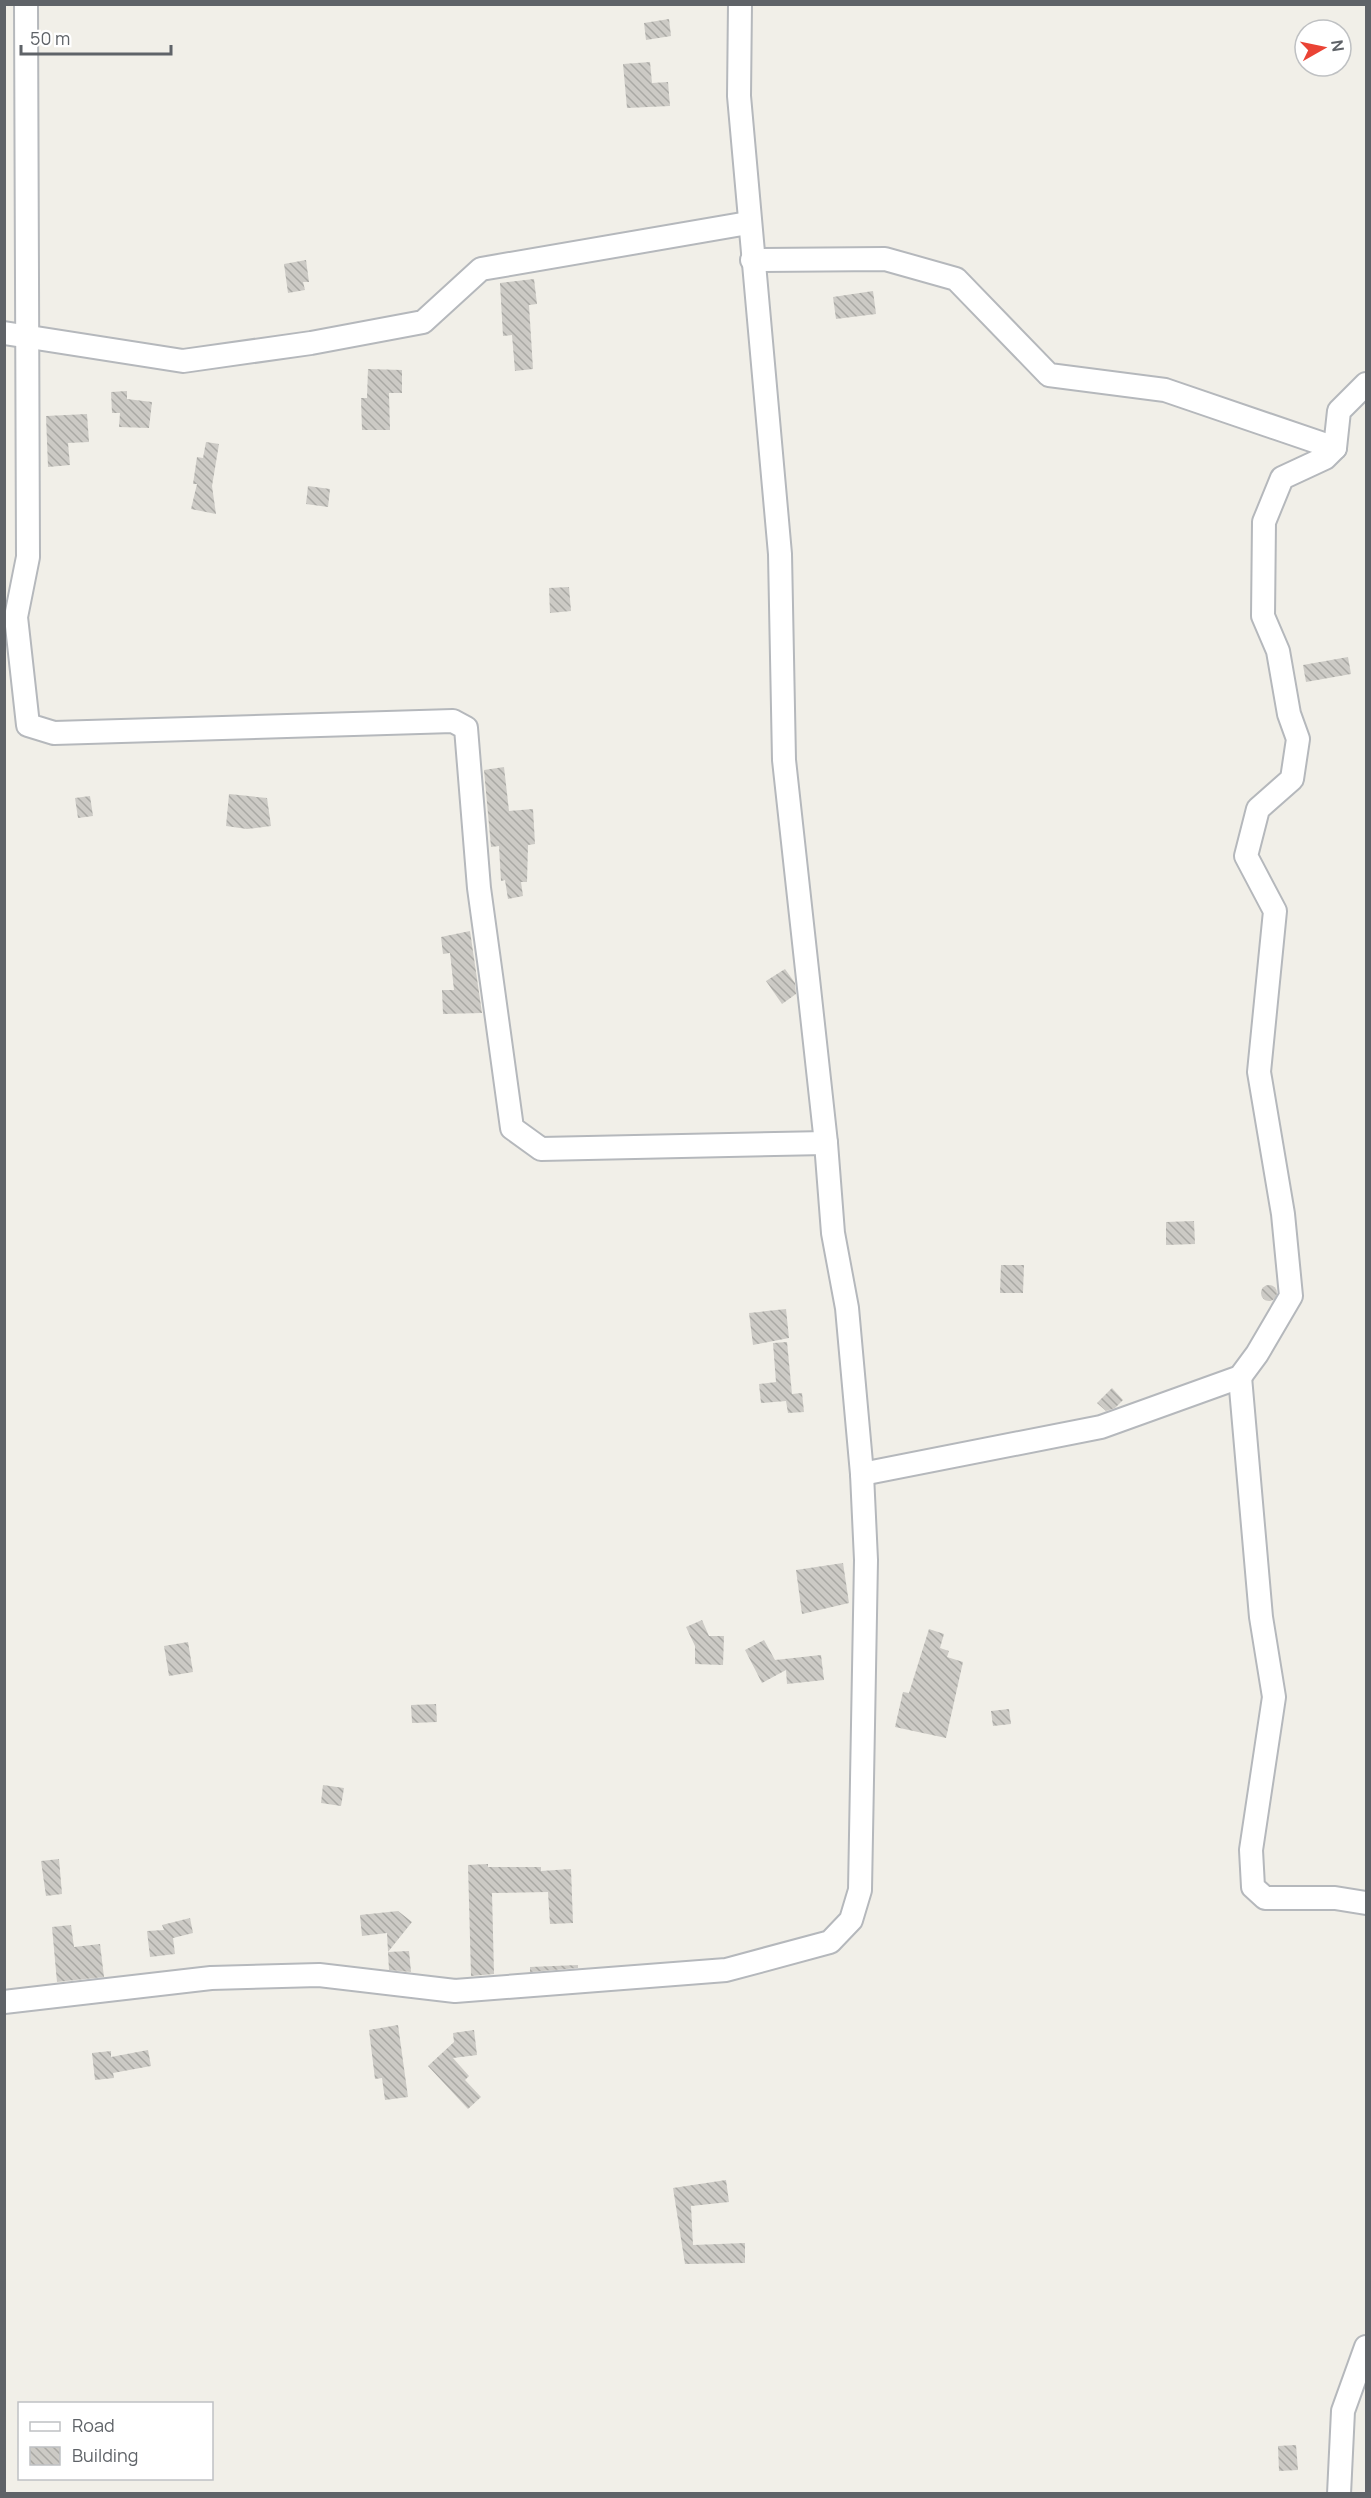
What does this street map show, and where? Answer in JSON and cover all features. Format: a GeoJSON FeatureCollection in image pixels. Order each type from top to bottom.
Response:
{"type":"FeatureCollection","features":[{"type":"Feature","properties":{"kind":"street"},"geometry":{"type":"LineString","coordinates":[[26,4],[15,336],[28,557],[16,617],[28,725],[54,733],[453,721],[466,728],[479,888],[512,1128],[541,1149],[826,1143]]}},
{"type":"Feature","properties":{"kind":"street"},"geometry":{"type":"LineString","coordinates":[[4,2002],[222,1977],[319,1975],[455,1991],[726,1970],[830,1942],[851,1920],[860,1890],[867,1560],[862,1474],[847,1308],[833,1233],[826,1143],[784,760],[780,554],[748,223],[739,96],[740,4]]}},
{"type":"Feature","properties":{"kind":"street"},"geometry":{"type":"LineString","coordinates":[[15,336],[183,361],[311,343],[423,322],[481,269],[748,223]]}},
{"type":"Feature","properties":{"kind":"street"},"geometry":{"type":"LineString","coordinates":[[752,260],[885,259],[956,279],[1049,375],[1165,390],[1335,448]]}},
{"type":"Feature","properties":{"kind":"street"},"geometry":{"type":"LineString","coordinates":[[1366,384],[1339,411],[1335,448],[1325,458],[1282,478],[1264,522],[1263,616],[1278,651],[1289,714],[1298,740],[1292,779],[1258,809],[1246,856],[1275,912],[1259,1072],[1283,1214],[1291,1296],[1240,1377],[1261,1617],[1274,1696],[1251,1850],[1253,1887],[1265,1898],[1335,1898],[1366,1903]]}},
{"type":"Feature","properties":{"kind":"street"},"geometry":{"type":"LineString","coordinates":[[862,1474],[1101,1427],[1240,1377]]}},
{"type":"Feature","properties":{"kind":"street"},"geometry":{"type":"LineString","coordinates":[[1340,2493],[1343,2412],[1366,2347]]}},
{"type":"Feature","properties":{"kind":"building"},"geometry":{"type":"Polygon","coordinates":[[[669,19],[671,36],[646,40],[644,23],[669,19]]]}},
{"type":"Feature","properties":{"kind":"building"},"geometry":{"type":"Polygon","coordinates":[[[650,62],[652,83],[668,82],[670,106],[627,108],[623,64],[650,62]]]}},
{"type":"Feature","properties":{"kind":"building"},"geometry":{"type":"Polygon","coordinates":[[[306,260],[309,282],[303,282],[305,290],[288,293],[284,264],[306,260]]]}},
{"type":"Feature","properties":{"kind":"building"},"geometry":{"type":"Polygon","coordinates":[[[534,279],[537,304],[529,305],[533,369],[515,371],[512,335],[503,336],[500,283],[534,279]]]}},
{"type":"Feature","properties":{"kind":"building"},"geometry":{"type":"Polygon","coordinates":[[[873,291],[876,314],[836,319],[833,297],[873,291]]]}},
{"type":"Feature","properties":{"kind":"building"},"geometry":{"type":"Polygon","coordinates":[[[368,369],[402,370],[402,393],[389,393],[390,430],[362,430],[361,398],[367,398],[368,369]]]}},
{"type":"Feature","properties":{"kind":"building"},"geometry":{"type":"Polygon","coordinates":[[[127,391],[127,399],[152,402],[149,428],[119,427],[120,413],[112,413],[111,392],[127,391]]]}},
{"type":"Feature","properties":{"kind":"building"},"geometry":{"type":"Polygon","coordinates":[[[87,414],[89,442],[68,443],[70,465],[48,467],[46,416],[87,414]]]}},
{"type":"Feature","properties":{"kind":"building"},"geometry":{"type":"Polygon","coordinates":[[[206,442],[219,444],[212,486],[216,514],[191,509],[197,484],[193,484],[197,457],[203,458],[206,442]]]}},
{"type":"Feature","properties":{"kind":"building"},"geometry":{"type":"Polygon","coordinates":[[[308,486],[330,489],[328,507],[306,504],[308,486]]]}},
{"type":"Feature","properties":{"kind":"building"},"geometry":{"type":"Polygon","coordinates":[[[569,587],[571,611],[550,613],[549,588],[569,587]]]}},
{"type":"Feature","properties":{"kind":"building"},"geometry":{"type":"Polygon","coordinates":[[[1348,657],[1351,674],[1306,682],[1303,665],[1348,657]]]}},
{"type":"Feature","properties":{"kind":"building"},"geometry":{"type":"Polygon","coordinates":[[[504,767],[509,811],[533,809],[535,844],[528,845],[527,882],[521,882],[523,896],[508,899],[505,880],[501,881],[499,846],[491,847],[484,770],[504,767]]]}},
{"type":"Feature","properties":{"kind":"building"},"geometry":{"type":"Polygon","coordinates":[[[229,794],[267,798],[271,826],[247,829],[226,826],[229,794]]]}},
{"type":"Feature","properties":{"kind":"building"},"geometry":{"type":"Polygon","coordinates":[[[90,796],[93,816],[78,818],[75,798],[90,796]]]}},
{"type":"Feature","properties":{"kind":"building"},"geometry":{"type":"Polygon","coordinates":[[[470,931],[482,1013],[443,1014],[442,990],[454,990],[450,953],[443,954],[441,937],[470,931]]]}},
{"type":"Feature","properties":{"kind":"building"},"geometry":{"type":"Polygon","coordinates":[[[785,969],[795,983],[796,994],[782,1004],[766,981],[785,969]]]}},
{"type":"Feature","properties":{"kind":"building"},"geometry":{"type":"Polygon","coordinates":[[[1194,1221],[1195,1244],[1166,1245],[1166,1222],[1194,1221]]]}},
{"type":"Feature","properties":{"kind":"building"},"geometry":{"type":"Polygon","coordinates":[[[1001,1265],[1024,1265],[1023,1293],[1000,1293],[1001,1265]]]}},
{"type":"Feature","properties":{"kind":"building"},"geometry":{"type":"Polygon","coordinates":[[[1269,1285],[1275,1287],[1277,1293],[1275,1299],[1269,1301],[1263,1299],[1261,1293],[1263,1287],[1269,1285]]]}},
{"type":"Feature","properties":{"kind":"building"},"geometry":{"type":"Polygon","coordinates":[[[786,1309],[789,1338],[753,1345],[749,1313],[786,1309]]]}},
{"type":"Feature","properties":{"kind":"building"},"geometry":{"type":"Polygon","coordinates":[[[787,1342],[792,1394],[802,1393],[804,1412],[788,1413],[786,1401],[761,1403],[759,1384],[776,1382],[773,1343],[787,1342]]]}},
{"type":"Feature","properties":{"kind":"building"},"geometry":{"type":"Polygon","coordinates":[[[1112,1388],[1123,1400],[1115,1408],[1106,1411],[1097,1403],[1112,1388]]]}},
{"type":"Feature","properties":{"kind":"building"},"geometry":{"type":"Polygon","coordinates":[[[843,1563],[849,1603],[802,1614],[796,1570],[843,1563]]]}},
{"type":"Feature","properties":{"kind":"building"},"geometry":{"type":"Polygon","coordinates":[[[702,1620],[709,1636],[724,1636],[723,1665],[695,1664],[695,1646],[686,1627],[702,1620]]]}},
{"type":"Feature","properties":{"kind":"building"},"geometry":{"type":"Polygon","coordinates":[[[929,1629],[944,1634],[940,1648],[949,1651],[947,1657],[963,1662],[946,1738],[895,1727],[903,1692],[909,1693],[929,1629]]]}},
{"type":"Feature","properties":{"kind":"building"},"geometry":{"type":"Polygon","coordinates":[[[764,1640],[775,1660],[821,1655],[824,1680],[787,1684],[786,1670],[762,1683],[745,1650],[764,1640]]]}},
{"type":"Feature","properties":{"kind":"building"},"geometry":{"type":"Polygon","coordinates":[[[188,1642],[193,1672],[169,1676],[164,1646],[188,1642]]]}},
{"type":"Feature","properties":{"kind":"building"},"geometry":{"type":"Polygon","coordinates":[[[436,1704],[437,1722],[412,1723],[411,1705],[436,1704]]]}},
{"type":"Feature","properties":{"kind":"building"},"geometry":{"type":"Polygon","coordinates":[[[1009,1709],[1011,1724],[993,1726],[991,1711],[1009,1709]]]}},
{"type":"Feature","properties":{"kind":"building"},"geometry":{"type":"Polygon","coordinates":[[[323,1785],[344,1788],[341,1806],[321,1803],[323,1785]]]}},
{"type":"Feature","properties":{"kind":"building"},"geometry":{"type":"Polygon","coordinates":[[[59,1859],[62,1894],[46,1896],[41,1861],[59,1859]]]}},
{"type":"Feature","properties":{"kind":"building"},"geometry":{"type":"Polygon","coordinates":[[[488,1864],[488,1867],[541,1867],[541,1871],[571,1869],[573,1923],[550,1924],[548,1892],[492,1893],[494,1974],[471,1976],[468,1865],[488,1864]]]}},
{"type":"Feature","properties":{"kind":"building"},"geometry":{"type":"Polygon","coordinates":[[[398,1911],[412,1922],[388,1952],[387,1933],[362,1936],[360,1915],[398,1911]]]}},
{"type":"Feature","properties":{"kind":"building"},"geometry":{"type":"Polygon","coordinates":[[[190,1918],[193,1933],[173,1938],[175,1954],[150,1957],[147,1931],[164,1930],[162,1925],[190,1918]]]}},
{"type":"Feature","properties":{"kind":"building"},"geometry":{"type":"Polygon","coordinates":[[[71,1925],[74,1947],[100,1944],[104,1977],[57,1982],[52,1927],[71,1925]]]}},
{"type":"Feature","properties":{"kind":"building"},"geometry":{"type":"Polygon","coordinates":[[[409,1951],[411,1972],[389,1970],[388,1952],[409,1951]]]}},
{"type":"Feature","properties":{"kind":"building"},"geometry":{"type":"Polygon","coordinates":[[[578,1965],[578,1968],[530,1972],[530,1967],[578,1965]]]}},
{"type":"Feature","properties":{"kind":"building"},"geometry":{"type":"Polygon","coordinates":[[[398,2025],[408,2097],[385,2100],[382,2078],[375,2079],[369,2030],[398,2025]]]}},
{"type":"Feature","properties":{"kind":"building"},"geometry":{"type":"Polygon","coordinates":[[[474,2030],[477,2055],[453,2058],[469,2076],[465,2080],[481,2097],[468,2109],[428,2066],[454,2042],[453,2033],[474,2030]]]}},
{"type":"Feature","properties":{"kind":"building"},"geometry":{"type":"Polygon","coordinates":[[[148,2050],[151,2066],[113,2073],[114,2078],[95,2080],[92,2053],[111,2051],[111,2057],[148,2050]]]}},
{"type":"Feature","properties":{"kind":"building"},"geometry":{"type":"Polygon","coordinates":[[[726,2180],[729,2202],[691,2206],[693,2245],[745,2243],[745,2263],[685,2264],[673,2188],[726,2180]]]}},
{"type":"Feature","properties":{"kind":"building"},"geometry":{"type":"Polygon","coordinates":[[[1296,2445],[1298,2470],[1279,2471],[1278,2446],[1296,2445]]]}}]}
